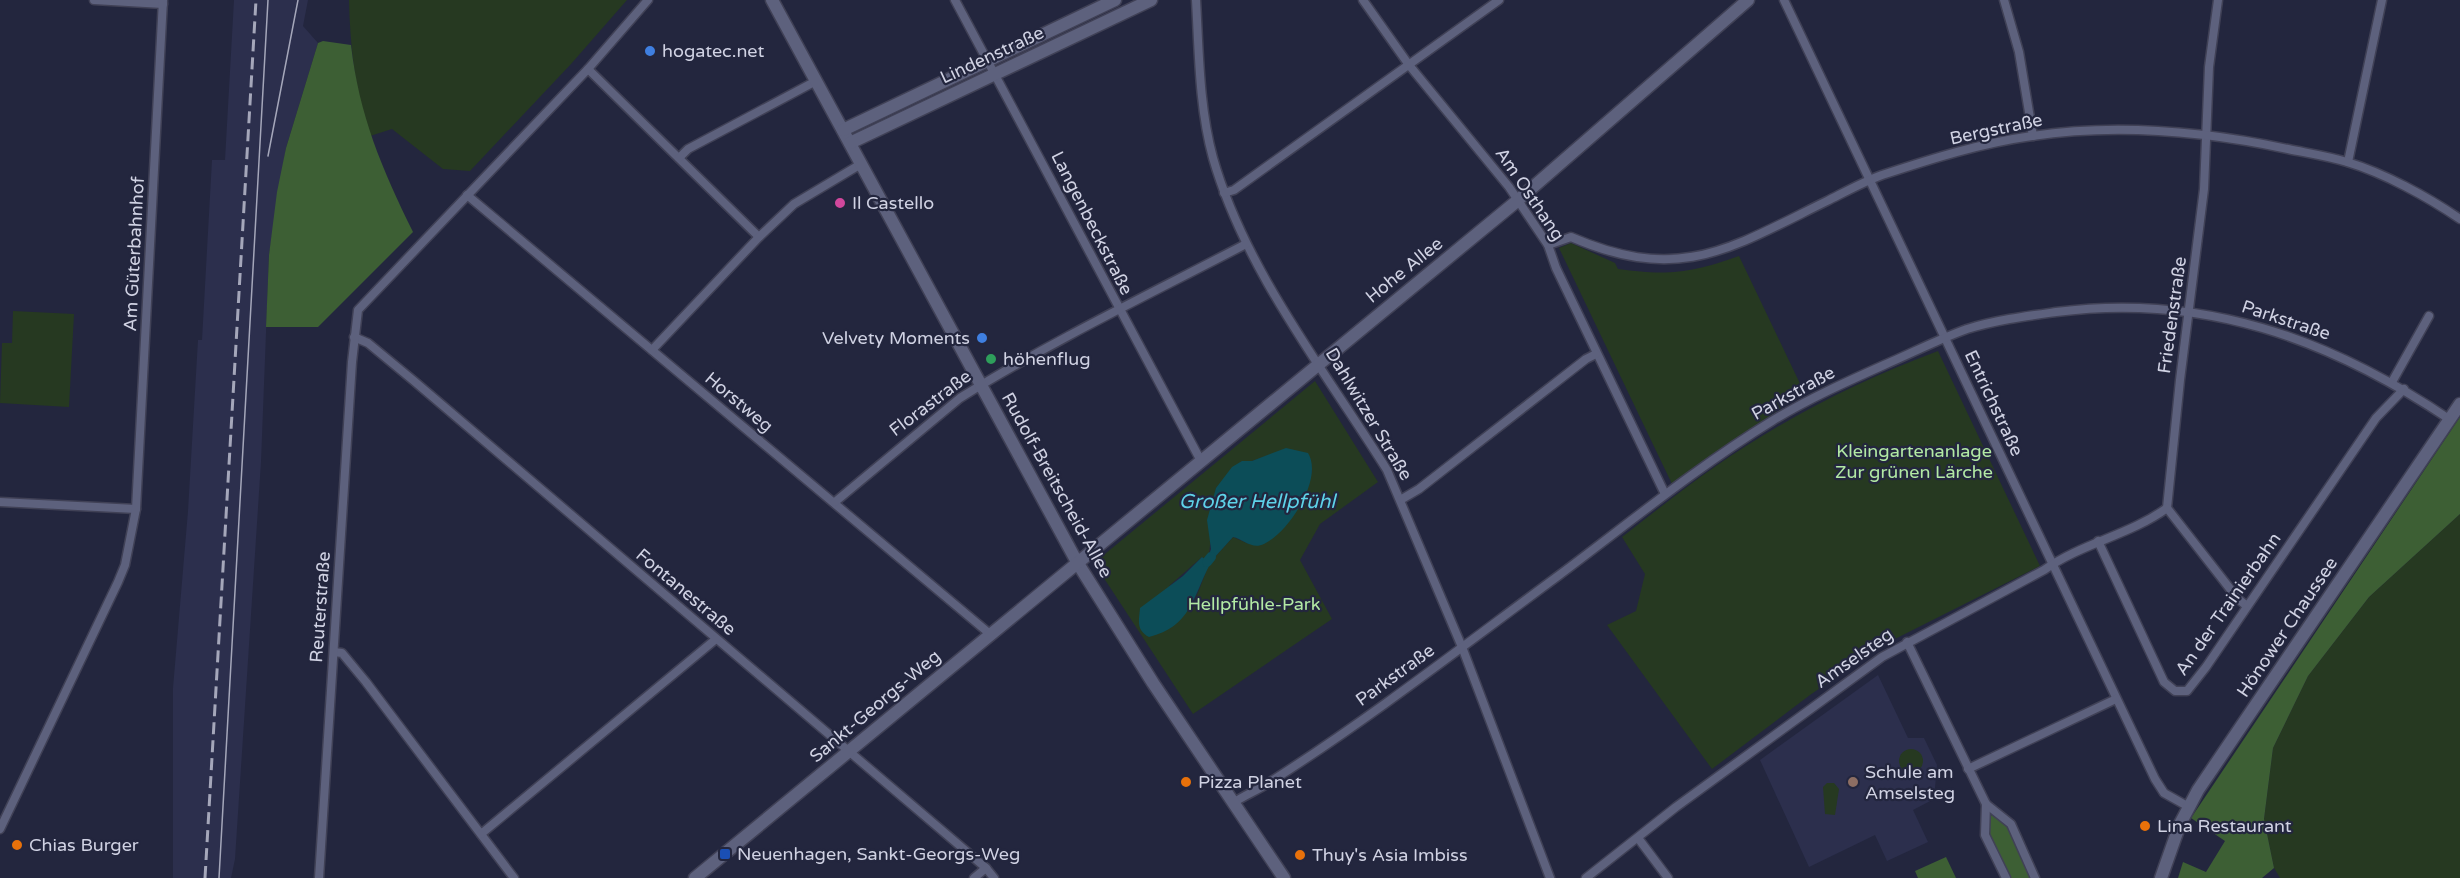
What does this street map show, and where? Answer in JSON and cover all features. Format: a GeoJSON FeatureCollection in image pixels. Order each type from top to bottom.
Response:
{"type":"FeatureCollection","features":[{"type":"Feature","properties":{"kind":"street"},"geometry":{"type":"LineString","coordinates":[[94,0],[163,2]]}},
{"type":"Feature","properties":{"kind":"street","name":"Reuterstraße"},"geometry":{"type":"LineString","coordinates":[[319,878],[354,337],[361,304],[588,69],[648,0]]}},
{"type":"Feature","properties":{"kind":"street","name":"Rudolf-Breitscheid-Allee"},"geometry":{"type":"LineString","coordinates":[[772,0],[1077,562],[1153,683],[1284,878]]}},
{"type":"Feature","properties":{"kind":"street","name":"Langenbeckstraße"},"geometry":{"type":"LineString","coordinates":[[955,0],[1201,461]]}},
{"type":"Feature","properties":{"kind":"street","name":"Lindenstraße"},"geometry":{"type":"LineString","coordinates":[[843,130],[1115,0]]}},
{"type":"Feature","properties":{"kind":"street","name":"Lindenstraße"},"geometry":{"type":"LineString","coordinates":[[850,143],[1151,0]]}},
{"type":"Feature","properties":{"kind":"street","name":"Dahlwitzer Straße"},"geometry":{"type":"LineString","coordinates":[[1196,0],[1199,64],[1207,131],[1224,194],[1246,244],[1387,470],[1402,500],[1462,646],[1550,878]]}},
{"type":"Feature","properties":{"kind":"street","name":"Am Osthang"},"geometry":{"type":"LineString","coordinates":[[1363,0],[1409,65],[1509,187],[1516,201],[1548,245],[1596,354],[1665,494]]}},
{"type":"Feature","properties":{"kind":"street"},"geometry":{"type":"LineString","coordinates":[[1224,194],[1234,190],[1499,0]]}},
{"type":"Feature","properties":{"kind":"street","name":"Hohe Allee"},"geometry":{"type":"LineString","coordinates":[[1077,562],[1516,201],[1748,0]]}},
{"type":"Feature","properties":{"kind":"street","name":"Entrichstraße"},"geometry":{"type":"LineString","coordinates":[[1784,0],[2116,699],[2164,793],[2188,807]]}},
{"type":"Feature","properties":{"kind":"street"},"geometry":{"type":"LineString","coordinates":[[2004,0],[2019,52],[2033,136]]}},
{"type":"Feature","properties":{"kind":"street","name":"Friedenstraße"},"geometry":{"type":"LineString","coordinates":[[2167,508],[2204,189],[2209,67],[2218,0]]}},
{"type":"Feature","properties":{"kind":"street"},"geometry":{"type":"LineString","coordinates":[[2348,162],[2382,0]]}},
{"type":"Feature","properties":{"kind":"street","name":"Am Güterbahnhof"},"geometry":{"type":"LineString","coordinates":[[0,829],[125,565],[136,509],[163,2]]}},
{"type":"Feature","properties":{"kind":"street"},"geometry":{"type":"LineString","coordinates":[[588,69],[759,237]]}},
{"type":"Feature","properties":{"kind":"street"},"geometry":{"type":"LineString","coordinates":[[679,159],[688,149],[816,81]]}},
{"type":"Feature","properties":{"kind":"street","name":"Bergstraße"},"geometry":{"type":"LineString","coordinates":[[1548,245],[1571,237],[1601,250],[1647,260],[1694,258],[1727,248],[1870,180],[1974,147],[2033,136],[2117,129],[2206,133],[2348,162],[2423,196],[2460,219]]}},
{"type":"Feature","properties":{"kind":"street"},"geometry":{"type":"LineString","coordinates":[[652,350],[759,237],[806,195],[861,164]]}},
{"type":"Feature","properties":{"kind":"street","name":"Horstweg"},"geometry":{"type":"LineString","coordinates":[[467,195],[990,634]]}},
{"type":"Feature","properties":{"kind":"street","name":"Florastraße"},"geometry":{"type":"LineString","coordinates":[[835,502],[952,404],[981,384],[1048,345],[1246,244]]}},
{"type":"Feature","properties":{"kind":"street","name":"Parkstraße"},"geometry":{"type":"LineString","coordinates":[[1233,802],[1266,785],[1462,646],[1665,494],[1801,404],[1945,338],[2005,320],[2072,310],[2130,308],[2189,311],[2284,333],[2343,357],[2404,389],[2449,419]]}},
{"type":"Feature","properties":{"kind":"street"},"geometry":{"type":"LineString","coordinates":[[2392,382],[2429,316]]}},
{"type":"Feature","properties":{"kind":"street","name":"Fontanestraße"},"geometry":{"type":"LineString","coordinates":[[354,337],[369,343],[986,868],[994,878]]}},
{"type":"Feature","properties":{"kind":"street"},"geometry":{"type":"LineString","coordinates":[[1402,500],[1586,359],[1596,354]]}},
{"type":"Feature","properties":{"kind":"street","name":"An der Trainierbahn"},"geometry":{"type":"LineString","coordinates":[[2098,541],[2164,682],[2175,691],[2187,691],[2193,686],[2376,418],[2404,389]]}},
{"type":"Feature","properties":{"kind":"street","name":"Hönower Chaussee"},"geometry":{"type":"LineString","coordinates":[[2160,878],[2188,807],[2460,404]]}},
{"type":"Feature","properties":{"kind":"street"},"geometry":{"type":"LineString","coordinates":[[0,502],[136,509]]}},
{"type":"Feature","properties":{"kind":"street"},"geometry":{"type":"LineString","coordinates":[[2167,508],[2238,599],[2247,606]]}},
{"type":"Feature","properties":{"kind":"street","name":"Amselsteg"},"geometry":{"type":"LineString","coordinates":[[1586,878],[1697,791],[1907,642],[2051,565],[2069,553],[2152,519],[2167,508]]}},
{"type":"Feature","properties":{"kind":"street","name":"Sankt-Georgs-Weg"},"geometry":{"type":"LineString","coordinates":[[695,878],[1077,562]]}},
{"type":"Feature","properties":{"kind":"street"},"geometry":{"type":"LineString","coordinates":[[481,834],[716,639]]}},
{"type":"Feature","properties":{"kind":"street"},"geometry":{"type":"LineString","coordinates":[[1907,642],[1986,804],[2011,824],[2036,878]]}},
{"type":"Feature","properties":{"kind":"street"},"geometry":{"type":"LineString","coordinates":[[334,652],[342,653],[353,665],[514,878]]}},
{"type":"Feature","properties":{"kind":"street"},"geometry":{"type":"LineString","coordinates":[[1968,769],[2116,699]]}},
{"type":"Feature","properties":{"kind":"street"},"geometry":{"type":"LineString","coordinates":[[1986,804],[1985,835],[2006,878]]}},
{"type":"Feature","properties":{"kind":"street"},"geometry":{"type":"LineString","coordinates":[[1638,838],[1668,878]]}},
{"type":"Feature","properties":{"kind":"street"},"geometry":{"type":"LineString","coordinates":[[974,878],[986,868]]}},
{"type":"Feature","properties":{"kind":"shaded area"},"geometry":{"type":"Polygon","coordinates":[[[234,0],[308,0],[303,26],[318,43],[286,148],[269,255],[261,462],[235,859],[231,878],[173,878],[173,688],[188,511],[198,340],[202,340],[212,160],[225,160],[234,0]]]}},
{"type":"Feature","properties":{"kind":"shaded area"},"geometry":{"type":"Polygon","coordinates":[[[323,41],[351,45],[360,95],[373,141],[413,232],[318,327],[266,327],[269,255],[277,192],[286,148],[318,43],[323,41]]]}},
{"type":"Feature","properties":{"kind":"shaded area"},"geometry":{"type":"Polygon","coordinates":[[[2460,417],[2460,514],[2369,597],[2308,676],[2273,748],[2264,819],[2274,868],[2262,878],[2178,878],[2183,862],[2206,872],[2225,841],[2191,818],[2460,417]]]}},
{"type":"Feature","properties":{"kind":"shaded area","name":"Schule am Amselsteg"},"geometry":{"type":"Polygon","coordinates":[[[1878,675],[1908,738],[1924,738],[1937,765],[1934,799],[1913,810],[1928,842],[1887,861],[1875,835],[1809,867],[1760,760],[1878,675]]]}},
{"type":"Feature","properties":{"kind":"shaded area"},"geometry":{"type":"Polygon","coordinates":[[[1991,815],[2005,821],[2032,878],[2009,878],[1987,832],[1991,815]]]}},
{"type":"Feature","properties":{"kind":"shaded area"},"geometry":{"type":"Polygon","coordinates":[[[1946,857],[1956,878],[1918,878],[1915,871],[1946,857]]]}},
{"type":"Feature","properties":{"kind":"green space"},"geometry":{"type":"Polygon","coordinates":[[[349,0],[627,0],[571,64],[470,171],[443,169],[392,129],[370,136],[354,69],[349,0]]]}},
{"type":"Feature","properties":{"kind":"green space"},"geometry":{"type":"Polygon","coordinates":[[[1571,243],[1615,263],[1618,269],[1636,271],[1679,272],[1739,256],[1804,392],[1672,484],[1559,248],[1571,243]]]}},
{"type":"Feature","properties":{"kind":"green space"},"geometry":{"type":"Polygon","coordinates":[[[13,311],[74,314],[69,407],[0,403],[2,343],[12,343],[13,311]]]}},
{"type":"Feature","properties":{"kind":"green space","name":"Kleingartenanlage Zur grünen Lärche"},"geometry":{"type":"Polygon","coordinates":[[[1938,351],[2040,566],[1883,645],[1810,695],[1712,769],[1607,625],[1636,611],[1645,574],[1622,537],[1704,474],[1796,416],[1880,374],[1938,351]]]}},
{"type":"Feature","properties":{"kind":"green space","name":"Hellpfühle-Park"},"geometry":{"type":"Polygon","coordinates":[[[1315,381],[1378,482],[1320,524],[1300,560],[1332,619],[1193,714],[1094,563],[1315,381]],[[1286,449],[1252,461],[1242,461],[1216,488],[1209,555],[1214,558],[1233,537],[1249,544],[1308,484],[1312,471],[1286,449]],[[1202,557],[1169,586],[1192,608],[1209,564],[1202,557]]]}},
{"type":"Feature","properties":{"kind":"green space"},"geometry":{"type":"Polygon","coordinates":[[[2460,514],[2460,878],[2280,878],[2274,868],[2264,819],[2273,748],[2308,676],[2369,597],[2460,514]]]}},
{"type":"Feature","properties":{"kind":"green space"},"geometry":{"type":"Polygon","coordinates":[[[1911,749],[1919,753],[1923,761],[1919,769],[1911,773],[1903,769],[1899,761],[1903,753],[1911,749]]]}},
{"type":"Feature","properties":{"kind":"green space"},"geometry":{"type":"Polygon","coordinates":[[[1827,783],[1834,783],[1839,789],[1835,815],[1825,814],[1823,787],[1827,783]]]}},
{"type":"Feature","properties":{"kind":"water","name":"Großer Hellpfühl"},"geometry":{"type":"Polygon","coordinates":[[[1286,448],[1308,453],[1312,464],[1307,490],[1293,517],[1273,538],[1260,546],[1233,537],[1214,558],[1209,555],[1211,549],[1207,520],[1216,488],[1232,467],[1242,461],[1252,461],[1286,448]]]}},
{"type":"Feature","properties":{"kind":"water"},"geometry":{"type":"Polygon","coordinates":[[[1202,557],[1210,564],[1188,610],[1174,626],[1149,637],[1139,625],[1140,608],[1183,576],[1202,557]]]}},
{"type":"Feature","properties":{"kind":"waterway"},"geometry":{"type":"LineString","coordinates":[[1207,562],[1211,557]]}},
{"type":"Feature","properties":{"kind":"tram line"},"geometry":{"type":"LineString","coordinates":[[219,878],[268,0]]}},
{"type":"Feature","properties":{"kind":"tram line"},"geometry":{"type":"LineString","coordinates":[[268,156],[298,0]]}},
{"type":"Feature","properties":{"kind":"railway"},"geometry":{"type":"LineString","coordinates":[[205,878],[256,0]]}},
{"type":"Feature","properties":{"kind":"place","name":"hogatec.net"},"geometry":{"type":"Point","coordinates":[650,51]}},
{"type":"Feature","properties":{"kind":"place","name":"Il Castello"},"geometry":{"type":"Point","coordinates":[840,203]}},
{"type":"Feature","properties":{"kind":"place","name":"Velvety Moments"},"geometry":{"type":"Point","coordinates":[982,338]}},
{"type":"Feature","properties":{"kind":"place","name":"höhenflug"},"geometry":{"type":"Point","coordinates":[991,359]}},
{"type":"Feature","properties":{"kind":"place","name":"Pizza Planet"},"geometry":{"type":"Point","coordinates":[1186,782]}},
{"type":"Feature","properties":{"kind":"place","name":"Schule am Amselsteg"},"geometry":{"type":"Point","coordinates":[1853,782]}},
{"type":"Feature","properties":{"kind":"place","name":"Lina Restaurant"},"geometry":{"type":"Point","coordinates":[2145,826]}},
{"type":"Feature","properties":{"kind":"place","name":"Chias Burger"},"geometry":{"type":"Point","coordinates":[17,845]}},
{"type":"Feature","properties":{"kind":"place","name":"Neuenhagen, Sankt-Georgs-Weg"},"geometry":{"type":"Point","coordinates":[725,854]}},
{"type":"Feature","properties":{"kind":"place","name":"Thuy's Asia Imbiss"},"geometry":{"type":"Point","coordinates":[1300,855]}}]}
